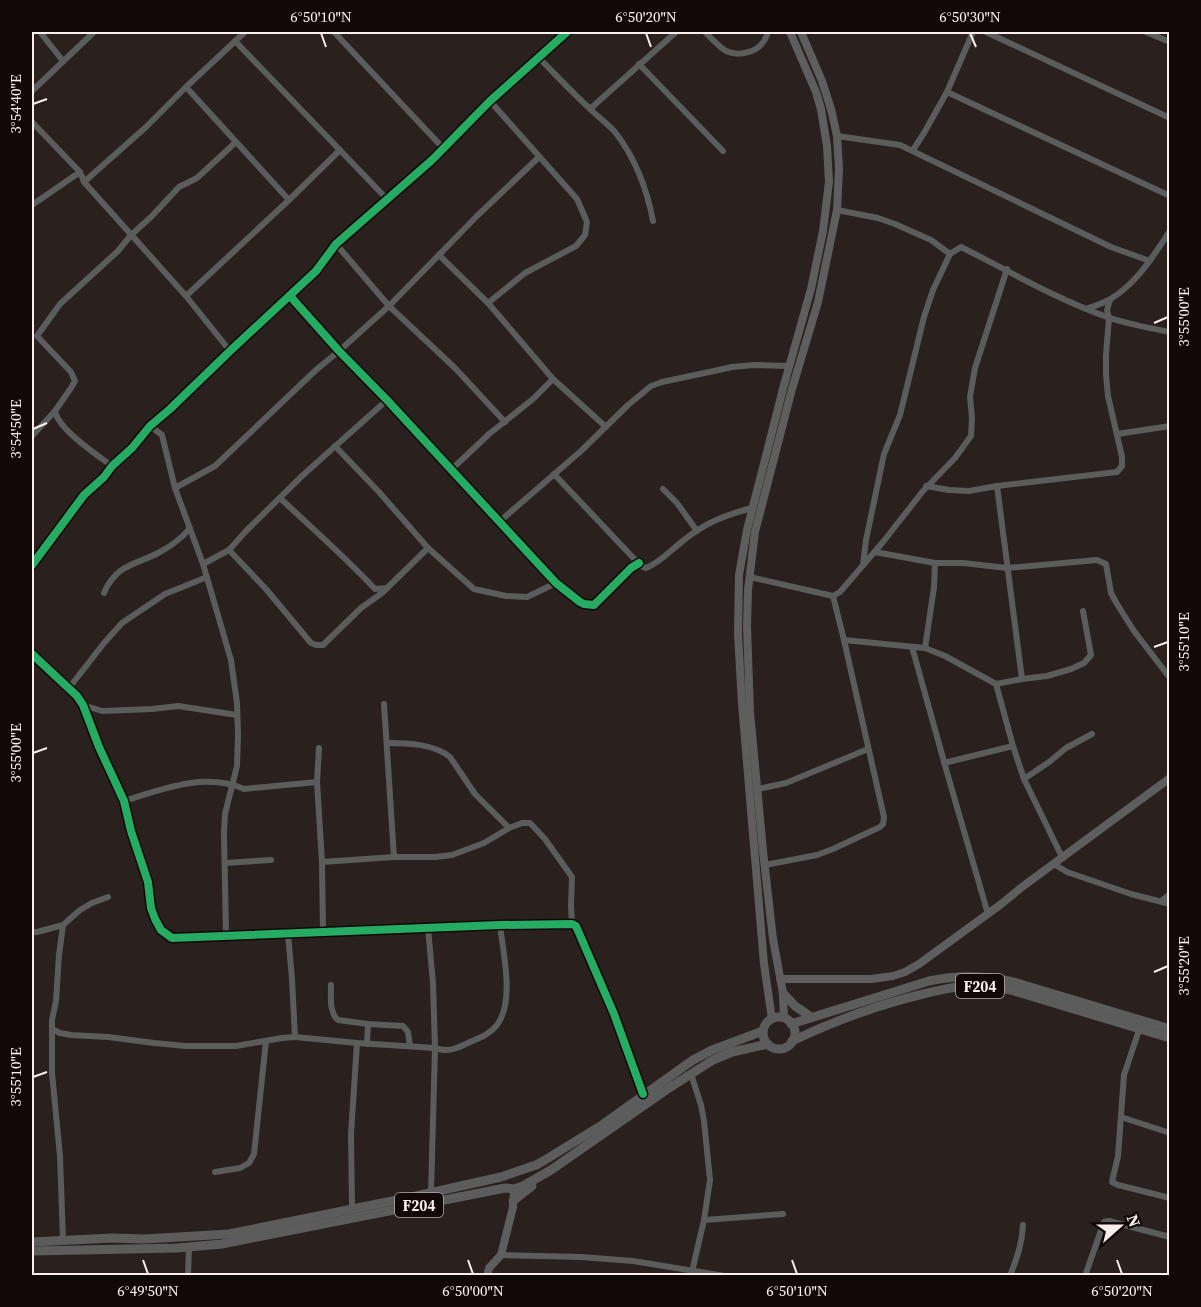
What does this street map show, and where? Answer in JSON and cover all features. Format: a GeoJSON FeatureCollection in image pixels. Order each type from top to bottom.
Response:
{"type":"FeatureCollection","features":[{"type":"Feature","properties":{"kind":"main road"},"geometry":{"type":"LineString","coordinates":[[768,1044],[763,1031],[772,1018],[764,964],[743,716],[738,634],[739,576],[752,508],[817,265],[829,182],[827,146],[821,109],[790,32]]}},
{"type":"Feature","properties":{"kind":"main road"},"geometry":{"type":"LineString","coordinates":[[792,1041],[795,1032],[788,1021],[773,939],[750,712],[747,635],[755,532],[792,389],[818,302],[837,210],[839,169],[837,136],[822,81],[801,32]]}},
{"type":"Feature","properties":{"kind":"main road"},"geometry":{"type":"LineString","coordinates":[[780,979],[870,979],[905,972],[988,914],[1170,778]]}},
{"type":"Feature","properties":{"kind":"main road","name":"F204"},"geometry":{"type":"LineString","coordinates":[[772,1018],[778,1017],[788,1021],[811,1017],[929,981],[949,977],[979,977],[1017,983],[1170,1029]]}},
{"type":"Feature","properties":{"kind":"main road","name":"F204"},"geometry":{"type":"LineString","coordinates":[[32,1251],[189,1247],[238,1242],[523,1186],[551,1170],[705,1064],[745,1049],[768,1044],[778,1049],[828,1024],[899,999],[953,987],[976,985],[1014,991],[1170,1038]]}},
{"type":"Feature","properties":{"kind":"main road"},"geometry":{"type":"LineString","coordinates":[[783,993],[795,1006],[811,1017]]}},
{"type":"Feature","properties":{"kind":"main road","name":"F204"},"geometry":{"type":"LineString","coordinates":[[32,1242],[229,1234],[501,1177],[545,1160],[602,1125],[673,1073],[712,1050],[763,1031]]}},
{"type":"Feature","properties":{"kind":"main road"},"geometry":{"type":"LineString","coordinates":[[673,1073],[680,1082]]}},
{"type":"Feature","properties":{"kind":"main road"},"geometry":{"type":"LineString","coordinates":[[487,1275],[489,1268],[501,1255],[513,1204],[551,1170]]}},
{"type":"Feature","properties":{"kind":"main road"},"geometry":{"type":"LineString","coordinates":[[509,1188],[506,1198],[513,1204]]}},
{"type":"Feature","properties":{"kind":"street"},"geometry":{"type":"LineString","coordinates":[[40,32],[63,61]]}},
{"type":"Feature","properties":{"kind":"street"},"geometry":{"type":"LineString","coordinates":[[32,91],[94,32]]}},
{"type":"Feature","properties":{"kind":"street"},"geometry":{"type":"LineString","coordinates":[[84,182],[146,127],[245,32]]}},
{"type":"Feature","properties":{"kind":"street"},"geometry":{"type":"LineString","coordinates":[[334,32],[443,148]]}},
{"type":"Feature","properties":{"kind":"street"},"geometry":{"type":"LineString","coordinates":[[32,565],[84,495],[132,448],[150,426],[316,272],[336,244],[432,160],[490,101],[567,32]]}},
{"type":"Feature","properties":{"kind":"street"},"geometry":{"type":"LineString","coordinates":[[590,109],[676,32]]}},
{"type":"Feature","properties":{"kind":"street"},"geometry":{"type":"LineString","coordinates":[[705,32],[727,51],[737,54],[750,52],[764,41],[768,32]]}},
{"type":"Feature","properties":{"kind":"street"},"geometry":{"type":"LineString","coordinates":[[913,150],[947,92],[973,32]]}},
{"type":"Feature","properties":{"kind":"street"},"geometry":{"type":"LineString","coordinates":[[986,32],[1170,118]]}},
{"type":"Feature","properties":{"kind":"street"},"geometry":{"type":"LineString","coordinates":[[1146,32],[1170,42]]}},
{"type":"Feature","properties":{"kind":"street"},"geometry":{"type":"LineString","coordinates":[[235,41],[387,199]]}},
{"type":"Feature","properties":{"kind":"street"},"geometry":{"type":"LineString","coordinates":[[538,57],[613,130],[633,160],[646,189],[653,221]]}},
{"type":"Feature","properties":{"kind":"street"},"geometry":{"type":"LineString","coordinates":[[639,64],[723,151]]}},
{"type":"Feature","properties":{"kind":"street"},"geometry":{"type":"LineString","coordinates":[[186,87],[289,200]]}},
{"type":"Feature","properties":{"kind":"street"},"geometry":{"type":"LineString","coordinates":[[947,92],[1170,196]]}},
{"type":"Feature","properties":{"kind":"street"},"geometry":{"type":"LineString","coordinates":[[488,303],[525,273],[576,246],[585,236],[587,222],[577,199],[490,101]]}},
{"type":"Feature","properties":{"kind":"street"},"geometry":{"type":"LineString","coordinates":[[32,122],[80,172],[84,182],[186,296],[230,351]]}},
{"type":"Feature","properties":{"kind":"street"},"geometry":{"type":"LineString","coordinates":[[837,136],[888,142],[913,150],[1111,246],[1150,261]]}},
{"type":"Feature","properties":{"kind":"street"},"geometry":{"type":"LineString","coordinates":[[32,436],[55,411],[75,381],[71,372],[34,334],[60,304],[118,251],[179,187],[196,178],[236,142]]}},
{"type":"Feature","properties":{"kind":"street"},"geometry":{"type":"LineString","coordinates":[[186,296],[340,150]]}},
{"type":"Feature","properties":{"kind":"street"},"geometry":{"type":"LineString","coordinates":[[175,488],[215,466],[308,377],[389,306],[477,216],[539,158]]}},
{"type":"Feature","properties":{"kind":"street"},"geometry":{"type":"LineString","coordinates":[[32,206],[80,172]]}},
{"type":"Feature","properties":{"kind":"street"},"geometry":{"type":"LineString","coordinates":[[837,210],[878,218],[895,224],[931,240],[950,254]]}},
{"type":"Feature","properties":{"kind":"street"},"geometry":{"type":"LineString","coordinates":[[1085,309],[1110,300],[1140,275],[1170,231]]}},
{"type":"Feature","properties":{"kind":"street"},"geometry":{"type":"LineString","coordinates":[[336,244],[389,306],[455,368],[506,422]]}},
{"type":"Feature","properties":{"kind":"street"},"geometry":{"type":"LineString","coordinates":[[863,565],[884,454],[900,415],[924,317],[933,290],[950,254],[961,247],[1085,309],[1109,318],[1170,333]]}},
{"type":"Feature","properties":{"kind":"street"},"geometry":{"type":"LineString","coordinates":[[439,255],[488,303],[553,379],[606,426]]}},
{"type":"Feature","properties":{"kind":"street"},"geometry":{"type":"LineString","coordinates":[[750,577],[833,596],[840,592],[875,552],[926,486],[955,458],[972,436],[969,397],[975,368],[1007,269]]}},
{"type":"Feature","properties":{"kind":"street"},"geometry":{"type":"LineString","coordinates":[[290,296],[556,583],[580,602],[594,605],[631,568],[639,563]]}},
{"type":"Feature","properties":{"kind":"street"},"geometry":{"type":"LineString","coordinates":[[926,486],[969,491],[1117,472],[1122,466],[1106,375],[1109,318],[1107,310],[1110,300]]}},
{"type":"Feature","properties":{"kind":"street"},"geometry":{"type":"LineString","coordinates":[[499,522],[651,386],[732,367],[789,366]]}},
{"type":"Feature","properties":{"kind":"street"},"geometry":{"type":"LineString","coordinates":[[451,470],[553,379]]}},
{"type":"Feature","properties":{"kind":"street"},"geometry":{"type":"LineString","coordinates":[[203,564],[229,550],[303,475],[387,400]]}},
{"type":"Feature","properties":{"kind":"street"},"geometry":{"type":"LineString","coordinates":[[55,411],[56,418],[77,439],[112,466]]}},
{"type":"Feature","properties":{"kind":"street"},"geometry":{"type":"LineString","coordinates":[[150,426],[162,435],[175,488],[203,564],[231,660],[238,734],[237,766],[225,814],[226,936]]}},
{"type":"Feature","properties":{"kind":"street"},"geometry":{"type":"LineString","coordinates":[[1117,434],[1170,426]]}},
{"type":"Feature","properties":{"kind":"street"},"geometry":{"type":"LineString","coordinates":[[335,446],[428,548],[474,589],[506,596],[527,597],[556,583]]}},
{"type":"Feature","properties":{"kind":"street"},"geometry":{"type":"LineString","coordinates":[[554,474],[646,568],[654,565],[697,531],[718,519],[752,508]]}},
{"type":"Feature","properties":{"kind":"street"},"geometry":{"type":"LineString","coordinates":[[997,486],[1022,679]]}},
{"type":"Feature","properties":{"kind":"street"},"geometry":{"type":"LineString","coordinates":[[663,489],[677,503],[697,531]]}},
{"type":"Feature","properties":{"kind":"street"},"geometry":{"type":"LineString","coordinates":[[280,498],[375,589],[387,588]]}},
{"type":"Feature","properties":{"kind":"street"},"geometry":{"type":"LineString","coordinates":[[104,593],[110,581],[129,565],[160,552],[183,537],[190,528]]}},
{"type":"Feature","properties":{"kind":"street"},"geometry":{"type":"LineString","coordinates":[[229,550],[266,589],[311,643],[323,645],[428,548]]}},
{"type":"Feature","properties":{"kind":"street"},"geometry":{"type":"LineString","coordinates":[[875,552],[935,563],[963,562],[1007,568],[1090,560],[1104,562],[1111,593],[1117,604],[1134,631],[1170,678]]}},
{"type":"Feature","properties":{"kind":"street"},"geometry":{"type":"LineString","coordinates":[[925,648],[931,615],[935,563]]}},
{"type":"Feature","properties":{"kind":"street"},"geometry":{"type":"LineString","coordinates":[[69,688],[122,623],[165,594],[207,577]]}},
{"type":"Feature","properties":{"kind":"street"},"geometry":{"type":"LineString","coordinates":[[765,865],[817,855],[883,824],[884,817],[833,596]]}},
{"type":"Feature","properties":{"kind":"street"},"geometry":{"type":"LineString","coordinates":[[844,640],[925,648],[996,684],[1047,676],[1084,663],[1091,655],[1083,611]]}},
{"type":"Feature","properties":{"kind":"street"},"geometry":{"type":"LineString","coordinates":[[912,647],[988,914]]}},
{"type":"Feature","properties":{"kind":"street"},"geometry":{"type":"LineString","coordinates":[[32,654],[69,688],[83,705],[124,801],[131,831],[148,882],[151,908],[161,930],[172,938],[572,924],[576,926],[614,1014],[643,1094]]}},
{"type":"Feature","properties":{"kind":"street"},"geometry":{"type":"LineString","coordinates":[[996,684],[1024,779],[1062,857]]}},
{"type":"Feature","properties":{"kind":"street"},"geometry":{"type":"LineString","coordinates":[[384,704],[394,857]]}},
{"type":"Feature","properties":{"kind":"street"},"geometry":{"type":"LineString","coordinates":[[83,705],[102,711],[178,706],[237,715]]}},
{"type":"Feature","properties":{"kind":"street"},"geometry":{"type":"LineString","coordinates":[[1024,779],[1066,748],[1092,734]]}},
{"type":"Feature","properties":{"kind":"street"},"geometry":{"type":"LineString","coordinates":[[388,743],[411,743],[444,753],[475,794],[509,828]]}},
{"type":"Feature","properties":{"kind":"street"},"geometry":{"type":"LineString","coordinates":[[944,763],[1013,746]]}},
{"type":"Feature","properties":{"kind":"street"},"geometry":{"type":"LineString","coordinates":[[318,748],[317,783],[323,931]]}},
{"type":"Feature","properties":{"kind":"street"},"geometry":{"type":"LineString","coordinates":[[758,789],[786,783],[868,749]]}},
{"type":"Feature","properties":{"kind":"street"},"geometry":{"type":"LineString","coordinates":[[124,801],[173,785],[214,781],[233,784],[243,789],[317,783]]}},
{"type":"Feature","properties":{"kind":"street"},"geometry":{"type":"LineString","coordinates":[[322,862],[452,855],[484,843],[509,828],[522,823],[530,823],[545,839],[572,877],[572,924]]}},
{"type":"Feature","properties":{"kind":"street"},"geometry":{"type":"LineString","coordinates":[[225,864],[271,861]]}},
{"type":"Feature","properties":{"kind":"street"},"geometry":{"type":"LineString","coordinates":[[1054,864],[1067,872],[1131,894],[1170,904]]}},
{"type":"Feature","properties":{"kind":"street"},"geometry":{"type":"LineString","coordinates":[[1161,901],[1170,894]]}},
{"type":"Feature","properties":{"kind":"street"},"geometry":{"type":"LineString","coordinates":[[32,932],[63,925],[80,910],[108,897]]}},
{"type":"Feature","properties":{"kind":"street"},"geometry":{"type":"LineString","coordinates":[[63,925],[52,1020],[52,1073],[60,1156],[63,1240]]}},
{"type":"Feature","properties":{"kind":"street"},"geometry":{"type":"LineString","coordinates":[[52,1029],[60,1034],[186,1046],[236,1046],[295,1037],[435,1048],[442,1051],[457,1049],[484,1036],[497,1025],[505,1008],[506,992],[500,925]]}},
{"type":"Feature","properties":{"kind":"street"},"geometry":{"type":"LineString","coordinates":[[428,928],[435,1048],[431,1192]]}},
{"type":"Feature","properties":{"kind":"street"},"geometry":{"type":"LineString","coordinates":[[288,934],[295,1037]]}},
{"type":"Feature","properties":{"kind":"street"},"geometry":{"type":"LineString","coordinates":[[331,985],[334,1018],[368,1024],[403,1026],[408,1032],[410,1046]]}},
{"type":"Feature","properties":{"kind":"street"},"geometry":{"type":"LineString","coordinates":[[367,1044],[368,1024]]}},
{"type":"Feature","properties":{"kind":"street"},"geometry":{"type":"LineString","coordinates":[[1139,1030],[1124,1075],[1118,1156],[1112,1182],[1170,1198]]}},
{"type":"Feature","properties":{"kind":"street"},"geometry":{"type":"LineString","coordinates":[[215,1172],[240,1168],[249,1164],[254,1154],[266,1041]]}},
{"type":"Feature","properties":{"kind":"street"},"geometry":{"type":"LineString","coordinates":[[352,1208],[351,1134],[357,1043]]}},
{"type":"Feature","properties":{"kind":"street"},"geometry":{"type":"LineString","coordinates":[[692,1074],[701,1105],[710,1180],[692,1273]]}},
{"type":"Feature","properties":{"kind":"street"},"geometry":{"type":"LineString","coordinates":[[1121,1117],[1170,1133]]}},
{"type":"Feature","properties":{"kind":"street"},"geometry":{"type":"LineString","coordinates":[[509,1188],[510,1174]]}},
{"type":"Feature","properties":{"kind":"street"},"geometry":{"type":"LineString","coordinates":[[704,1220],[783,1214]]}},
{"type":"Feature","properties":{"kind":"street"},"geometry":{"type":"LineString","coordinates":[[1085,1275],[1104,1222],[1109,1221],[1170,1237]]}},
{"type":"Feature","properties":{"kind":"street"},"geometry":{"type":"LineString","coordinates":[[1010,1275],[1022,1241],[1023,1225]]}},
{"type":"Feature","properties":{"kind":"street"},"geometry":{"type":"LineString","coordinates":[[188,1275],[189,1247]]}},
{"type":"Feature","properties":{"kind":"street"},"geometry":{"type":"LineString","coordinates":[[501,1255],[633,1261],[692,1273],[725,1275]]}},
{"type":"Feature","properties":{"kind":"cycle path"},"geometry":{"type":"LineString","coordinates":[[32,565],[84,495],[132,448],[150,426],[316,271],[336,244],[432,160],[490,101],[567,32]]}},
{"type":"Feature","properties":{"kind":"cycle path"},"geometry":{"type":"LineString","coordinates":[[290,296],[556,583],[580,602],[594,605],[631,568],[639,563]]}},
{"type":"Feature","properties":{"kind":"cycle path"},"geometry":{"type":"LineString","coordinates":[[32,654],[77,696],[83,705],[124,801],[131,831],[148,882],[151,908],[155,919],[161,930],[172,938],[572,924],[576,926],[614,1014],[643,1094]]}}]}
